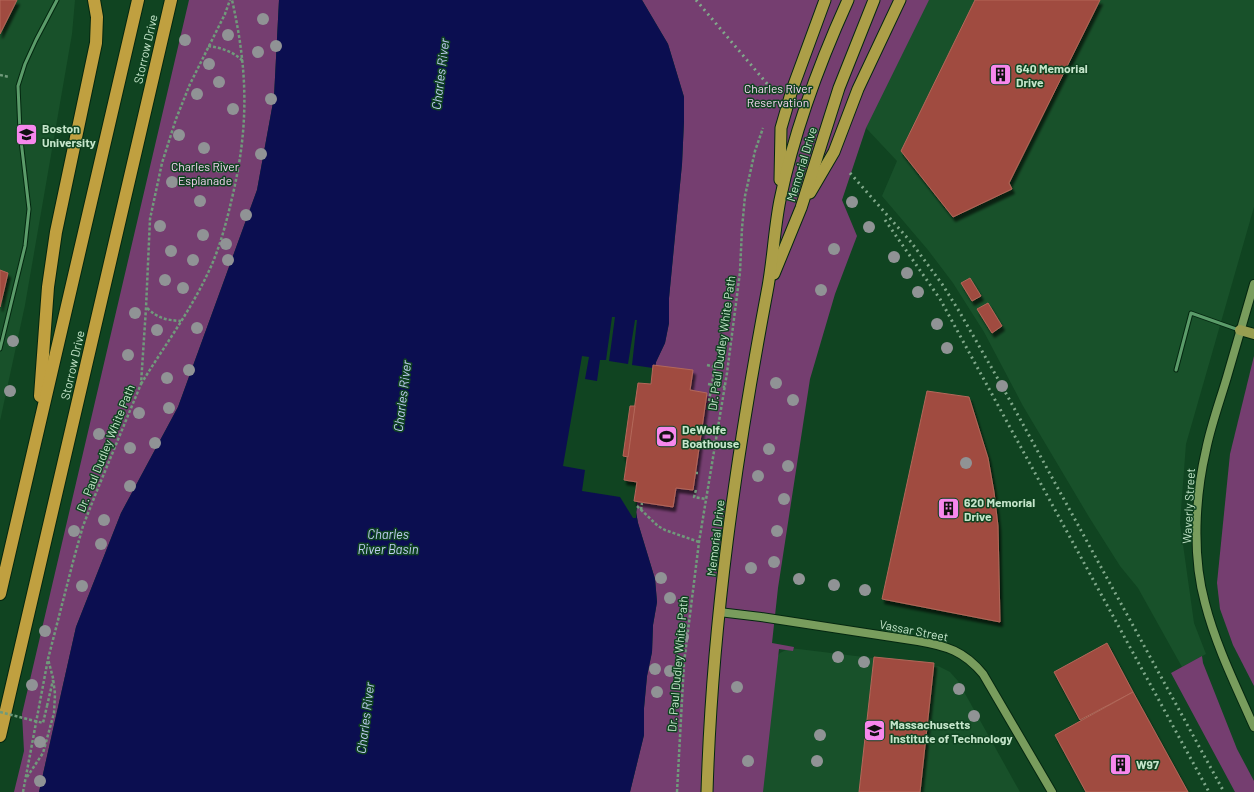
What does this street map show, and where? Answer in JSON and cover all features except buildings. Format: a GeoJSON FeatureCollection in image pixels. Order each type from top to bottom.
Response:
{"type":"FeatureCollection","features":[{"type":"Feature","properties":{"kind":"highway"},"geometry":{"type":"LineString","coordinates":[[37,435],[48,287],[56,232],[96,43],[97,18],[94,0]]}},
{"type":"Feature","properties":{"kind":"highway","name":"Storrow Drive"},"geometry":{"type":"LineString","coordinates":[[0,594],[138,0]]}},
{"type":"Feature","properties":{"kind":"highway","name":"Storrow Drive"},"geometry":{"type":"LineString","coordinates":[[0,736],[171,0]]}},
{"type":"Feature","properties":{"kind":"highway"},"geometry":{"type":"LineString","coordinates":[[780,201],[781,128],[792,90],[825,0]]}},
{"type":"Feature","properties":{"kind":"highway","name":"Memorial Drive"},"geometry":{"type":"LineString","coordinates":[[707,792],[713,682],[732,502],[748,394],[768,289],[780,201],[790,159],[808,100],[824,56],[848,0]]}},
{"type":"Feature","properties":{"kind":"highway","name":"Memorial Drive"},"geometry":{"type":"LineString","coordinates":[[768,289],[801,208],[839,88],[874,0]]}},
{"type":"Feature","properties":{"kind":"highway"},"geometry":{"type":"LineString","coordinates":[[801,208],[834,152],[858,89],[900,0]]}},
{"type":"Feature","properties":{"kind":"main road","name":"Waverly Street"},"geometry":{"type":"LineString","coordinates":[[1254,284],[1211,430],[1202,467],[1198,504],[1197,542],[1200,582],[1210,622],[1254,727]]}},
{"type":"Feature","properties":{"kind":"main road"},"geometry":{"type":"LineString","coordinates":[[1240,330],[1254,334]]}},
{"type":"Feature","properties":{"kind":"main road","name":"Vassar Street"},"geometry":{"type":"LineString","coordinates":[[720,612],[918,641],[955,650],[975,665],[983,674],[1052,792]]}},
{"type":"Feature","properties":{"kind":"lane"},"geometry":{"type":"LineString","coordinates":[[0,349],[25,246],[29,209],[20,132],[18,86],[25,64],[57,0]]}},
{"type":"Feature","properties":{"kind":"lane"},"geometry":{"type":"LineString","coordinates":[[1176,370],[1191,313],[1240,330]]}},
{"type":"Feature","properties":{"kind":"path","name":"Dr. Paul Dudley White Path"},"geometry":{"type":"LineString","coordinates":[[23,792],[48,659],[83,526],[140,384],[146,308],[150,220],[154,195],[176,119],[190,84],[231,0]]}},
{"type":"Feature","properties":{"kind":"path"},"geometry":{"type":"LineString","coordinates":[[140,384],[191,306],[208,274],[224,232],[229,212],[240,162],[244,133],[245,108],[243,61],[238,26],[231,0]]}},
{"type":"Feature","properties":{"kind":"path"},"geometry":{"type":"LineString","coordinates":[[208,46],[233,53],[243,61]]}},
{"type":"Feature","properties":{"kind":"path"},"geometry":{"type":"LineString","coordinates":[[0,75],[10,77]]}},
{"type":"Feature","properties":{"kind":"path","name":"Dr. Paul Dudley White Path"},"geometry":{"type":"LineString","coordinates":[[677,792],[684,664],[699,542],[725,387],[740,272],[745,196],[755,151],[764,127]]}},
{"type":"Feature","properties":{"kind":"path"},"geometry":{"type":"LineString","coordinates":[[146,308],[161,318],[181,321]]}},
{"type":"Feature","properties":{"kind":"path"},"geometry":{"type":"LineString","coordinates":[[707,365],[715,367],[710,384],[709,401]]}},
{"type":"Feature","properties":{"kind":"path"},"geometry":{"type":"LineString","coordinates":[[710,384],[725,387]]}},
{"type":"Feature","properties":{"kind":"path"},"geometry":{"type":"LineString","coordinates":[[703,441],[716,442]]}},
{"type":"Feature","properties":{"kind":"path"},"geometry":{"type":"LineString","coordinates":[[696,490],[694,497],[706,499]]}},
{"type":"Feature","properties":{"kind":"path"},"geometry":{"type":"LineString","coordinates":[[641,510],[642,503]]}},
{"type":"Feature","properties":{"kind":"path"},"geometry":{"type":"LineString","coordinates":[[637,506],[658,526],[699,542]]}},
{"type":"Feature","properties":{"kind":"path"},"geometry":{"type":"LineString","coordinates":[[26,778],[43,753],[48,740],[55,703],[53,678],[48,659]]}},
{"type":"Feature","properties":{"kind":"path"},"geometry":{"type":"LineString","coordinates":[[0,712],[43,723],[53,678]]}},
{"type":"Feature","properties":{"kind":"shaded area","name":"Boston University"},"geometry":{"type":"Polygon","coordinates":[[[0,0],[75,0],[72,34],[25,305],[0,421],[0,0]]]}},
{"type":"Feature","properties":{"kind":"shaded area"},"geometry":{"type":"Polygon","coordinates":[[[925,0],[1254,0],[1254,207],[1186,444],[1180,523],[1194,623],[1206,654],[1182,667],[1138,588],[1120,566],[1089,517],[1023,406],[984,332],[953,283],[928,250],[882,196],[897,161],[866,128],[876,101],[925,0]]]}},
{"type":"Feature","properties":{"kind":"shaded area","name":"Massachusetts Institute of Technology"},"geometry":{"type":"Polygon","coordinates":[[[790,648],[938,666],[950,672],[958,681],[1020,792],[756,792],[776,658],[780,653],[790,648]]]}},
{"type":"Feature","properties":{"kind":"green space","name":"Charles River Esplanade"},"geometry":{"type":"Polygon","coordinates":[[[189,0],[279,0],[274,97],[257,190],[178,407],[121,513],[76,627],[39,792],[14,792],[24,751],[22,714],[189,0]]]}},
{"type":"Feature","properties":{"kind":"green space","name":"Charles River Reservation"},"geometry":{"type":"Polygon","coordinates":[[[642,0],[929,0],[866,128],[842,200],[857,236],[835,294],[810,379],[778,588],[772,643],[794,647],[793,651],[779,649],[763,792],[630,792],[644,735],[644,708],[647,676],[652,652],[653,625],[657,602],[655,579],[636,512],[656,362],[665,343],[669,323],[669,298],[682,164],[684,121],[684,97],[668,44],[642,0]]]}},
{"type":"Feature","properties":{"kind":"green space"},"geometry":{"type":"Polygon","coordinates":[[[1254,356],[1254,686],[1233,645],[1220,609],[1217,583],[1230,454],[1254,356]]]}},
{"type":"Feature","properties":{"kind":"green space"},"geometry":{"type":"Polygon","coordinates":[[[1202,656],[1203,663],[1237,749],[1254,781],[1254,792],[1235,792],[1171,673],[1202,656]]]}},
{"type":"Feature","properties":{"kind":"water","name":"Charles River Basin"},"geometry":{"type":"Polygon","coordinates":[[[279,0],[642,0],[668,44],[684,97],[682,164],[669,298],[669,323],[665,343],[656,362],[636,512],[655,579],[657,602],[653,625],[652,652],[647,676],[644,708],[644,735],[630,792],[39,792],[76,627],[121,513],[178,407],[257,190],[274,97],[279,0]]]}},
{"type":"Feature","properties":{"kind":"pier"},"geometry":{"type":"Polygon","coordinates":[[[612,317],[615,317],[609,361],[628,364],[635,320],[637,320],[632,365],[653,368],[651,384],[624,480],[637,482],[634,501],[637,502],[636,518],[633,518],[620,497],[582,491],[585,470],[563,466],[582,356],[589,357],[585,379],[597,381],[600,360],[606,360],[612,317]]]}},
{"type":"Feature","properties":{"kind":"railway"},"geometry":{"type":"LineString","coordinates":[[696,0],[769,86]]}},
{"type":"Feature","properties":{"kind":"railway"},"geometry":{"type":"LineString","coordinates":[[850,173],[911,242],[942,284],[959,311],[1002,386],[1224,792]]}},
{"type":"Feature","properties":{"kind":"railway"},"geometry":{"type":"LineString","coordinates":[[885,220],[940,299],[1209,792]]}},
{"type":"Feature","properties":{"kind":"place","name":"640 Memorial Drive"},"geometry":{"type":"Point","coordinates":[1000,75]}},
{"type":"Feature","properties":{"kind":"place","name":"Boston University"},"geometry":{"type":"Point","coordinates":[27,135]}},
{"type":"Feature","properties":{"kind":"place","name":"DeWolfe Boathouse"},"geometry":{"type":"Point","coordinates":[666,436]}},
{"type":"Feature","properties":{"kind":"place","name":"620 Memorial Drive"},"geometry":{"type":"Point","coordinates":[948,509]}},
{"type":"Feature","properties":{"kind":"place","name":"Massachusetts Institute of Technology"},"geometry":{"type":"Point","coordinates":[875,731]}},
{"type":"Feature","properties":{"kind":"place","name":"W97"},"geometry":{"type":"Point","coordinates":[1121,764]}},
{"type":"Feature","properties":{"kind":"water label","name":"Charles River"},"geometry":{"type":"Point","coordinates":[440,74]}},
{"type":"Feature","properties":{"kind":"water label","name":"Charles River"},"geometry":{"type":"Point","coordinates":[402,396]}},
{"type":"Feature","properties":{"kind":"water label","name":"Charles River"},"geometry":{"type":"Point","coordinates":[365,718]}}]}
